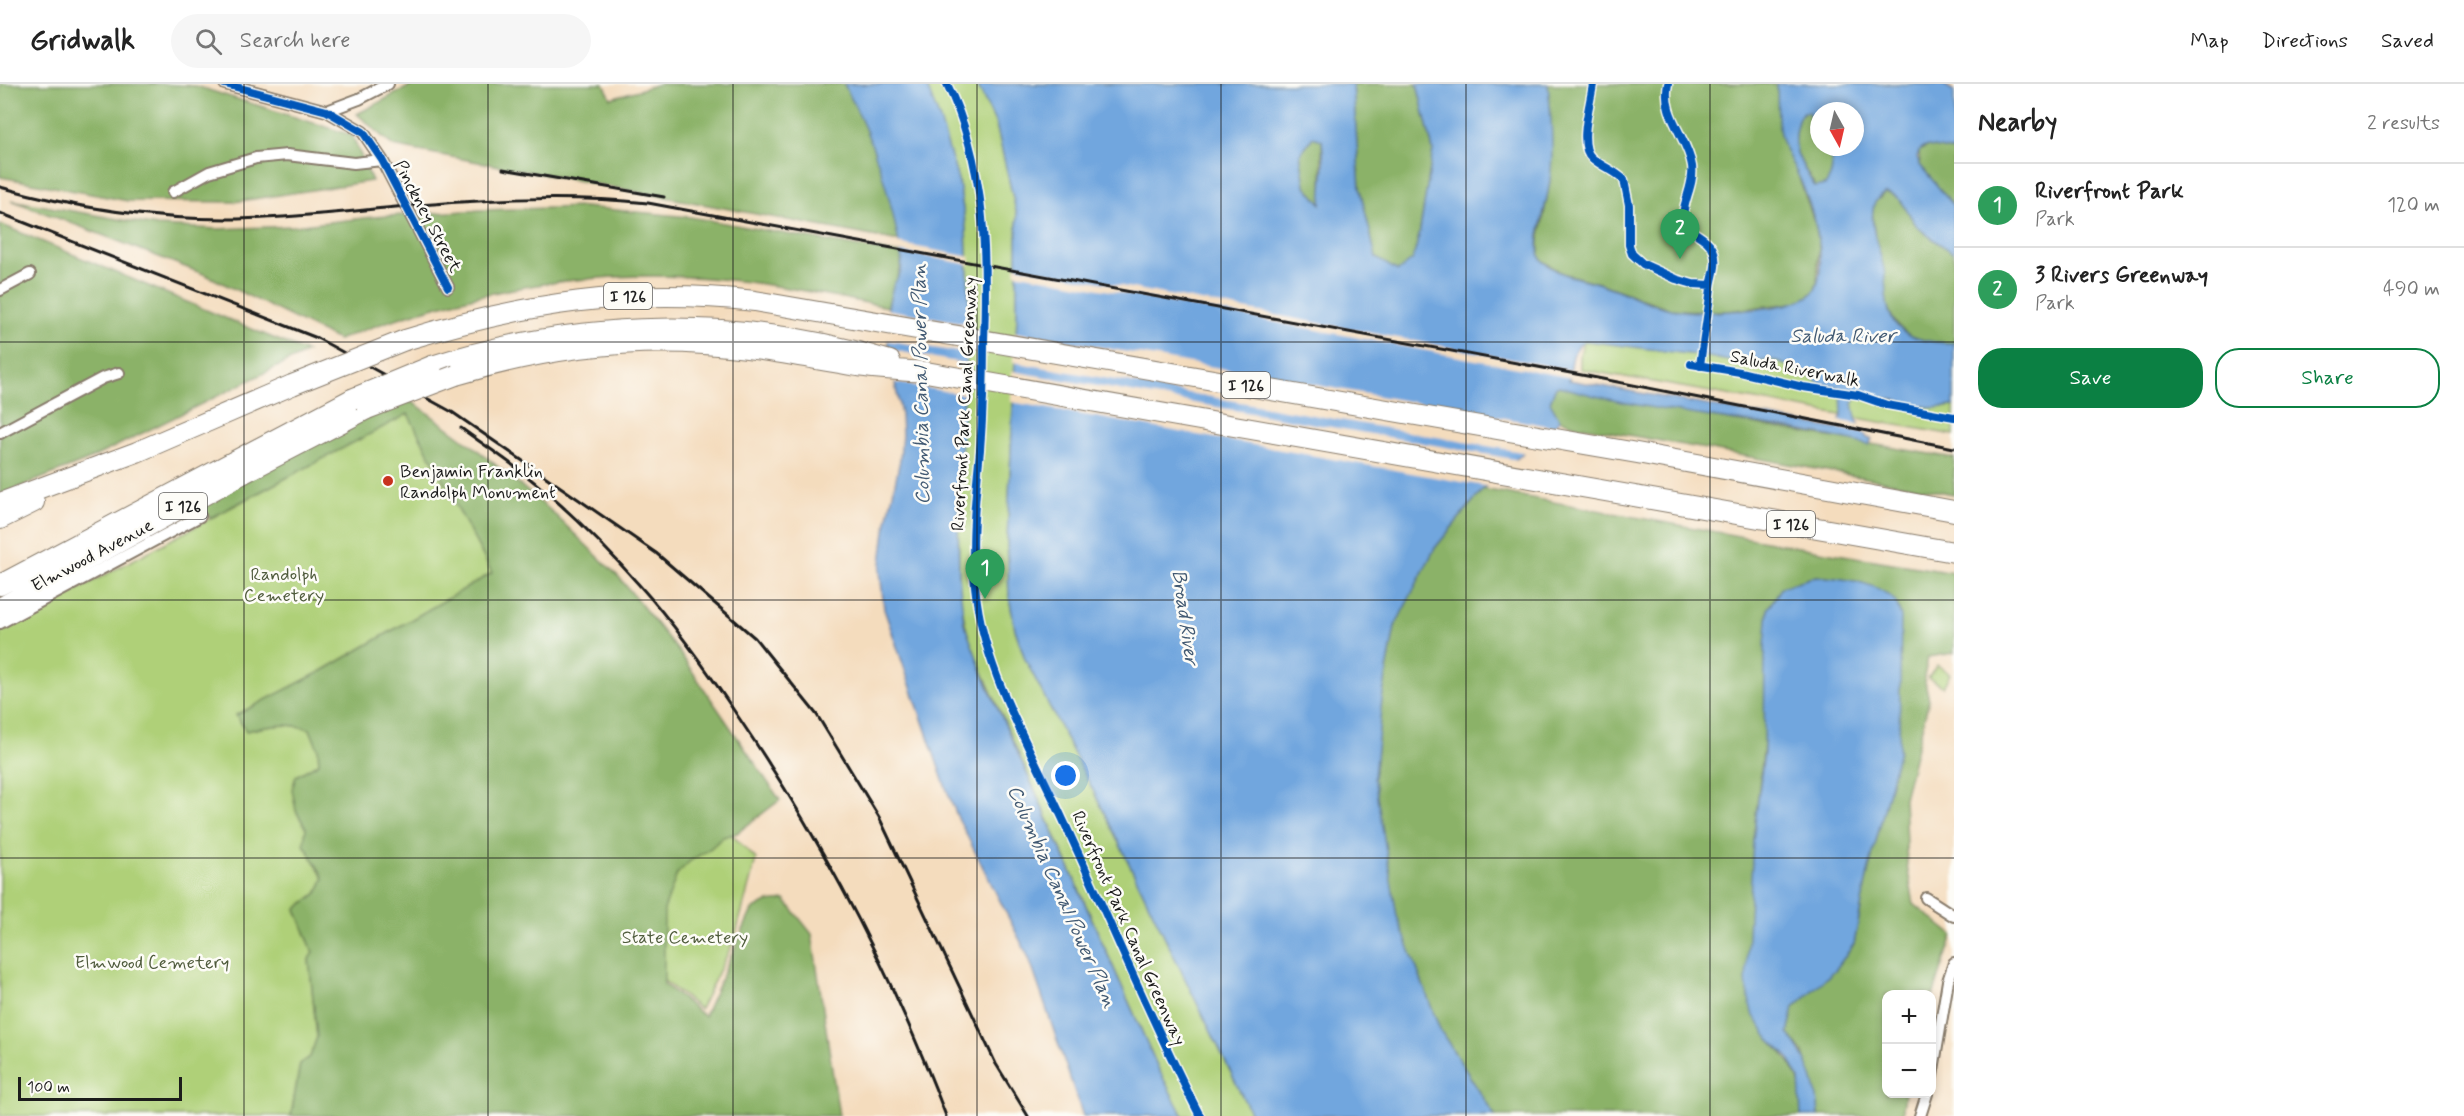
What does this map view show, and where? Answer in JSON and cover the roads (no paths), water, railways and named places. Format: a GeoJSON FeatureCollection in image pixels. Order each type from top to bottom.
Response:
{"type":"FeatureCollection","features":[{"type":"Feature","properties":{"kind":"highway","name":"I 126"},"geometry":{"type":"LineString","coordinates":[[0,519],[136,452],[332,367],[405,340],[511,310],[580,299],[677,295],[733,298],[854,317],[1637,453],[1954,511]]}},
{"type":"Feature","properties":{"kind":"highway"},"geometry":{"type":"LineString","coordinates":[[0,585],[432,366],[464,356],[565,334],[637,328],[694,328],[774,336],[862,360]]}},
{"type":"Feature","properties":{"kind":"highway","name":"I 126"},"geometry":{"type":"LineString","coordinates":[[0,608],[242,474],[359,404],[456,375],[538,354],[618,344],[647,343],[703,344],[862,360],[1954,552]]}},
{"type":"Feature","properties":{"kind":"highway"},"geometry":{"type":"LineString","coordinates":[[0,503],[136,452]]}},
{"type":"Feature","properties":{"kind":"street","name":"Pinckney Street"},"geometry":{"type":"LineString","coordinates":[[225,84],[327,111],[363,132],[382,160],[448,287]]}},
{"type":"Feature","properties":{"kind":"street"},"geometry":{"type":"LineString","coordinates":[[327,111],[359,99],[388,84]]}},
{"type":"Feature","properties":{"kind":"street"},"geometry":{"type":"LineString","coordinates":[[173,192],[208,172],[256,158],[286,155],[354,163],[382,160]]}},
{"type":"Feature","properties":{"kind":"street"},"geometry":{"type":"LineString","coordinates":[[0,290],[30,274]]}},
{"type":"Feature","properties":{"kind":"street"},"geometry":{"type":"LineString","coordinates":[[0,433],[103,378],[119,373]]}},
{"type":"Feature","properties":{"kind":"street","name":"Elmwood Avenue"},"geometry":{"type":"LineString","coordinates":[[0,623],[200,516]]}},
{"type":"Feature","properties":{"kind":"street"},"geometry":{"type":"LineString","coordinates":[[1926,898],[1954,916]]}},
{"type":"Feature","properties":{"kind":"street"},"geometry":{"type":"LineString","coordinates":[[1936,1051],[1946,989],[1954,963]]}},
{"type":"Feature","properties":{"kind":"street"},"geometry":{"type":"LineString","coordinates":[[1920,1116],[1926,1098]]}},
{"type":"Feature","properties":{"kind":"water","name":"Columbia Canal Power Plan"},"geometry":{"type":"Polygon","coordinates":[[[844,84],[926,84],[940,120],[959,183],[966,229],[969,302],[958,512],[959,577],[964,623],[984,677],[1159,1070],[1183,1116],[1083,1116],[1029,958],[957,816],[884,609],[880,571],[885,531],[900,460],[902,434],[901,415],[888,345],[888,307],[893,286],[901,272],[902,260],[881,169],[865,127],[844,84]]]}},
{"type":"Feature","properties":{"kind":"water"},"geometry":{"type":"Polygon","coordinates":[[[977,84],[1353,84],[1360,189],[1376,258],[1398,271],[1413,259],[1433,150],[1417,84],[1548,84],[1552,155],[1549,187],[1538,239],[1540,258],[1559,272],[1603,285],[1662,307],[1700,312],[1759,309],[1794,302],[1809,296],[1817,285],[1820,273],[1819,245],[1813,217],[1805,191],[1779,131],[1777,84],[1943,84],[1954,91],[1954,151],[1928,146],[1920,149],[1917,157],[1920,165],[1954,206],[1954,254],[1918,227],[1902,202],[1893,195],[1886,193],[1877,200],[1872,217],[1884,269],[1886,299],[1893,321],[1904,332],[1917,338],[1932,342],[1954,343],[1954,406],[1933,408],[1859,393],[1853,403],[1856,418],[1867,438],[1872,439],[1869,445],[1792,429],[1635,405],[1559,386],[1555,388],[1550,402],[1560,420],[1483,489],[1435,548],[1395,626],[1382,699],[1374,778],[1397,916],[1440,1030],[1495,1116],[1252,1116],[1101,806],[1025,659],[1015,629],[1009,597],[1007,542],[1017,315],[1017,215],[996,124],[977,84]],[[1313,137],[1300,154],[1305,185],[1321,204],[1324,163],[1322,140],[1313,137]],[[1586,341],[1574,352],[1569,380],[1836,429],[1842,415],[1841,391],[1837,387],[1818,383],[1804,372],[1769,359],[1743,364],[1704,356],[1586,341]]]}},
{"type":"Feature","properties":{"kind":"water"},"geometry":{"type":"Polygon","coordinates":[[[1816,576],[1868,584],[1886,593],[1896,604],[1901,617],[1899,750],[1867,877],[1854,944],[1836,969],[1794,1007],[1788,1033],[1801,1052],[1810,1072],[1819,1116],[1801,1116],[1799,1078],[1788,1057],[1769,1039],[1752,1013],[1746,985],[1753,840],[1764,752],[1765,645],[1768,608],[1782,587],[1816,576]]]}},
{"type":"Feature","properties":{"kind":"railway"},"geometry":{"type":"LineString","coordinates":[[503,169],[664,197]]}},
{"type":"Feature","properties":{"kind":"railway"},"geometry":{"type":"LineString","coordinates":[[0,187],[29,195],[118,212],[208,219],[280,217],[497,200],[587,199],[648,203],[1587,376],[1954,448]]}},
{"type":"Feature","properties":{"kind":"railway"},"geometry":{"type":"LineString","coordinates":[[0,213],[317,338],[452,412],[656,553],[755,638],[817,715],[879,817],[996,1064],[1028,1116]]}},
{"type":"Feature","properties":{"kind":"railway"},"geometry":{"type":"LineString","coordinates":[[461,428],[508,461],[585,527],[654,602],[728,701],[799,813],[854,911],[903,1012],[946,1116]]}},
{"type":"Feature","properties":{"kind":"place","name":"3 Rivers Greenway"},"geometry":{"type":"Point","coordinates":[1680,259]}},
{"type":"Feature","properties":{"kind":"place","name":"Benjamin Franklin Randolph Monument"},"geometry":{"type":"Point","coordinates":[388,481]}},
{"type":"Feature","properties":{"kind":"place","name":"Riverfront Park"},"geometry":{"type":"Point","coordinates":[985,599]}},
{"type":"Feature","properties":{"kind":"water label","name":"Saluda River"},"geometry":{"type":"Point","coordinates":[1843,335]}},
{"type":"Feature","properties":{"kind":"water label","name":"Broad River"},"geometry":{"type":"Point","coordinates":[1186,617]}},
{"type":"Feature","properties":{"kind":"park label","name":"Randolph Cemetery"},"geometry":{"type":"Point","coordinates":[284,584]}},
{"type":"Feature","properties":{"kind":"park label","name":"State Cemetery"},"geometry":{"type":"Point","coordinates":[685,937]}},
{"type":"Feature","properties":{"kind":"park label","name":"Elmwood Cemetery"},"geometry":{"type":"Point","coordinates":[152,962]}}]}
